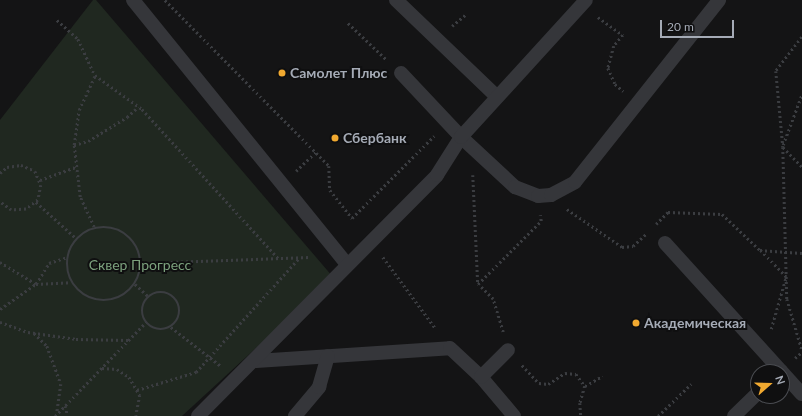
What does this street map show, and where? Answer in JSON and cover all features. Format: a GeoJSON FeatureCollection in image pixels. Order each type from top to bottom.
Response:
{"type":"FeatureCollection","features":[{"type":"Feature","properties":{"kind":"lane"},"geometry":{"type":"LineString","coordinates":[[133,0],[347,264]]}},
{"type":"Feature","properties":{"kind":"lane"},"geometry":{"type":"LineString","coordinates":[[396,0],[497,97]]}},
{"type":"Feature","properties":{"kind":"lane"},"geometry":{"type":"LineString","coordinates":[[198,416],[256,361],[347,264],[437,175],[461,137],[586,0]]}},
{"type":"Feature","properties":{"kind":"lane"},"geometry":{"type":"LineString","coordinates":[[396,69],[461,137],[515,187],[538,196],[551,195],[575,182],[719,0]]}},
{"type":"Feature","properties":{"kind":"lane"},"geometry":{"type":"LineString","coordinates":[[665,243],[774,364]]}},
{"type":"Feature","properties":{"kind":"lane"},"geometry":{"type":"LineString","coordinates":[[256,361],[450,348],[481,377],[514,416]]}},
{"type":"Feature","properties":{"kind":"lane"},"geometry":{"type":"LineString","coordinates":[[481,377],[508,350]]}},
{"type":"Feature","properties":{"kind":"lane"},"geometry":{"type":"LineString","coordinates":[[295,416],[312,399],[319,387],[328,356]]}},
{"type":"Feature","properties":{"kind":"lane"},"geometry":{"type":"LineString","coordinates":[[790,381],[802,394]]}},
{"type":"Feature","properties":{"kind":"lane"},"geometry":{"type":"LineString","coordinates":[[734,416],[750,401]]}},
{"type":"Feature","properties":{"kind":"path"},"geometry":{"type":"LineString","coordinates":[[165,0],[294,133],[304,138],[330,166],[330,190],[352,218],[447,122]]}},
{"type":"Feature","properties":{"kind":"path"},"geometry":{"type":"LineString","coordinates":[[458,20],[465,15]]}},
{"type":"Feature","properties":{"kind":"path"},"geometry":{"type":"LineString","coordinates":[[57,20],[78,39],[96,75],[138,107],[278,258]]}},
{"type":"Feature","properties":{"kind":"path"},"geometry":{"type":"LineString","coordinates":[[348,23],[396,69]]}},
{"type":"Feature","properties":{"kind":"path"},"geometry":{"type":"LineString","coordinates":[[615,30],[622,36],[614,46],[608,68],[615,84],[635,105]]}},
{"type":"Feature","properties":{"kind":"path"},"geometry":{"type":"LineString","coordinates":[[802,38],[776,70],[783,147],[787,299],[802,350]]}},
{"type":"Feature","properties":{"kind":"path"},"geometry":{"type":"LineString","coordinates":[[94,227],[80,197],[74,145],[79,110],[96,75]]}},
{"type":"Feature","properties":{"kind":"path"},"geometry":{"type":"LineString","coordinates":[[783,147],[802,94]]}},
{"type":"Feature","properties":{"kind":"path"},"geometry":{"type":"LineString","coordinates":[[74,145],[88,141],[128,117],[138,107]]}},
{"type":"Feature","properties":{"kind":"path"},"geometry":{"type":"LineString","coordinates":[[783,147],[802,167]]}},
{"type":"Feature","properties":{"kind":"path"},"geometry":{"type":"LineString","coordinates":[[308,160],[316,152]]}},
{"type":"Feature","properties":{"kind":"path"},"geometry":{"type":"LineString","coordinates":[[0,173],[7,167],[21,165],[35,171],[40,180],[41,192],[36,202],[26,209],[18,211],[11,210],[0,202]]}},
{"type":"Feature","properties":{"kind":"path"},"geometry":{"type":"LineString","coordinates":[[40,180],[76,167]]}},
{"type":"Feature","properties":{"kind":"path"},"geometry":{"type":"LineString","coordinates":[[470,167],[478,284],[493,299],[508,350]]}},
{"type":"Feature","properties":{"kind":"path"},"geometry":{"type":"LineString","coordinates":[[478,284],[541,221],[538,196]]}},
{"type":"Feature","properties":{"kind":"path"},"geometry":{"type":"LineString","coordinates":[[36,202],[76,238]]}},
{"type":"Feature","properties":{"kind":"path"},"geometry":{"type":"LineString","coordinates":[[106,226],[119,229],[130,236],[137,246],[141,263],[135,284],[121,297],[98,301],[81,293],[72,282],[66,266],[67,257],[76,238],[94,227],[106,226]]}},
{"type":"Feature","properties":{"kind":"path"},"geometry":{"type":"LineString","coordinates":[[786,278],[760,250],[802,253]]}},
{"type":"Feature","properties":{"kind":"path"},"geometry":{"type":"LineString","coordinates":[[382,255],[450,348]]}},
{"type":"Feature","properties":{"kind":"path"},"geometry":{"type":"LineString","coordinates":[[0,309],[36,284],[49,263],[67,257]]}},
{"type":"Feature","properties":{"kind":"path"},"geometry":{"type":"LineString","coordinates":[[141,263],[310,257]]}},
{"type":"Feature","properties":{"kind":"path"},"geometry":{"type":"LineString","coordinates":[[137,390],[196,372],[299,258]]}},
{"type":"Feature","properties":{"kind":"path"},"geometry":{"type":"LineString","coordinates":[[0,262],[36,284],[72,282]]}},
{"type":"Feature","properties":{"kind":"path"},"geometry":{"type":"LineString","coordinates":[[765,353],[786,278]]}},
{"type":"Feature","properties":{"kind":"path"},"geometry":{"type":"LineString","coordinates":[[135,284],[148,296]]}},
{"type":"Feature","properties":{"kind":"path"},"geometry":{"type":"LineString","coordinates":[[160,292],[172,295],[176,299],[180,311],[171,327],[159,330],[146,322],[142,307],[148,296],[160,292]]}},
{"type":"Feature","properties":{"kind":"path"},"geometry":{"type":"LineString","coordinates":[[0,322],[34,332],[76,339],[128,340]]}},
{"type":"Feature","properties":{"kind":"path"},"geometry":{"type":"LineString","coordinates":[[56,415],[146,322]]}},
{"type":"Feature","properties":{"kind":"path"},"geometry":{"type":"LineString","coordinates":[[171,327],[222,367]]}},
{"type":"Feature","properties":{"kind":"path"},"geometry":{"type":"LineString","coordinates":[[34,332],[46,346],[62,384],[56,415]]}},
{"type":"Feature","properties":{"kind":"path"},"geometry":{"type":"LineString","coordinates":[[102,368],[117,369],[129,377],[140,396],[136,416]]}},
{"type":"Feature","properties":{"kind":"path"},"geometry":{"type":"LineString","coordinates":[[528,371],[539,383],[548,384],[565,373],[576,374],[585,386]]}},
{"type":"Feature","properties":{"kind":"path"},"geometry":{"type":"LineString","coordinates":[[581,416],[580,403],[585,386],[602,376]]}},
{"type":"Feature","properties":{"kind":"path"},"geometry":{"type":"LineString","coordinates":[[658,416],[691,384]]}},
{"type":"Feature","properties":{"kind":"path"},"geometry":{"type":"LineString","coordinates":[[65,406],[68,416]]}},
{"type":"Feature","properties":{"kind":"green space","name":"Сквер Прогресс"},"geometry":{"type":"Polygon","coordinates":[[[93,0],[96,0],[333,277],[182,416],[0,416],[0,120],[93,0]]]}},
{"type":"Feature","properties":{"kind":"place","name":"Самолет Плюс"},"geometry":{"type":"Point","coordinates":[282,73]}},
{"type":"Feature","properties":{"kind":"place","name":"Сбербанк"},"geometry":{"type":"Point","coordinates":[335,138]}},
{"type":"Feature","properties":{"kind":"place","name":"Академическая"},"geometry":{"type":"Point","coordinates":[636,323]}}]}
